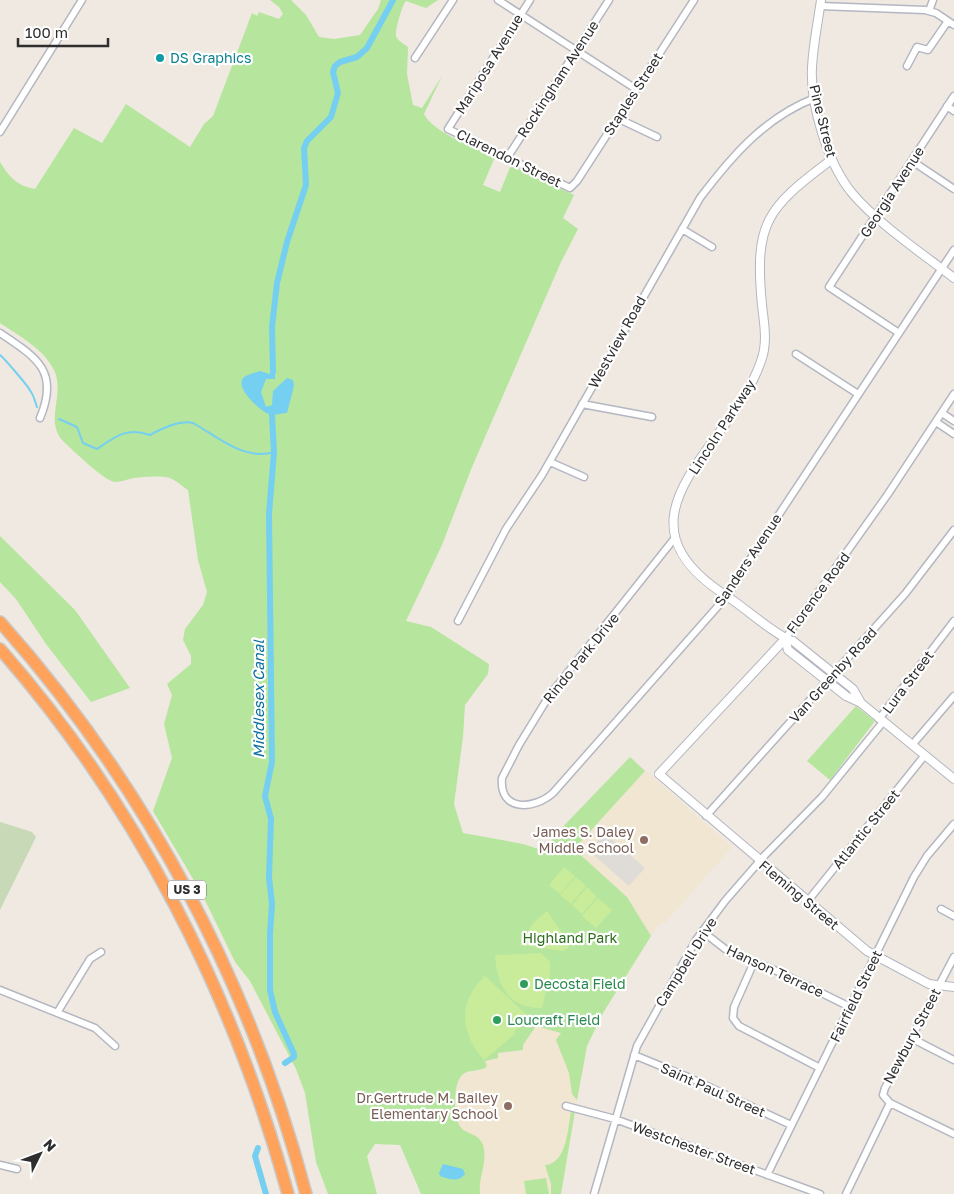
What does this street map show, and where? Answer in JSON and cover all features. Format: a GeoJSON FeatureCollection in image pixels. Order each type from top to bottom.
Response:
{"type":"FeatureCollection","features":[{"type":"Feature","properties":{"kind":"highway","name":"US 3"},"geometry":{"type":"LineString","coordinates":[[0,622],[54,687],[99,746],[147,819],[190,896],[228,974],[260,1048],[286,1125],[306,1194]]}},
{"type":"Feature","properties":{"kind":"highway","name":"US 3"},"geometry":{"type":"LineString","coordinates":[[0,649],[36,692],[88,762],[147,855],[178,912],[233,1030],[259,1099],[286,1194]]}},
{"type":"Feature","properties":{"kind":"street"},"geometry":{"type":"LineString","coordinates":[[0,132],[82,0]]}},
{"type":"Feature","properties":{"kind":"street"},"geometry":{"type":"LineString","coordinates":[[415,58],[452,0]]}},
{"type":"Feature","properties":{"kind":"street"},"geometry":{"type":"LineString","coordinates":[[498,0],[636,89]]}},
{"type":"Feature","properties":{"kind":"street","name":"Mariposa Avenue"},"geometry":{"type":"LineString","coordinates":[[448,129],[530,0]]}},
{"type":"Feature","properties":{"kind":"street","name":"Rockingham Avenue"},"geometry":{"type":"LineString","coordinates":[[507,158],[609,0]]}},
{"type":"Feature","properties":{"kind":"street","name":"Staples Street"},"geometry":{"type":"LineString","coordinates":[[570,188],[577,181],[694,0]]}},
{"type":"Feature","properties":{"kind":"street"},"geometry":{"type":"LineString","coordinates":[[929,11],[933,0]]}},
{"type":"Feature","properties":{"kind":"street"},"geometry":{"type":"LineString","coordinates":[[821,3],[929,11],[951,23],[928,50],[917,48],[907,66]]}},
{"type":"Feature","properties":{"kind":"street","name":"Pine Street"},"geometry":{"type":"LineString","coordinates":[[821,3],[812,68],[815,98],[832,160],[853,194],[876,216],[954,278]]}},
{"type":"Feature","properties":{"kind":"street","name":"Georgia Avenue"},"geometry":{"type":"LineString","coordinates":[[899,332],[829,287],[954,96]]}},
{"type":"Feature","properties":{"kind":"street","name":"Westview Road"},"geometry":{"type":"LineString","coordinates":[[458,621],[506,529],[550,462],[700,198],[745,144],[785,112],[815,98]]}},
{"type":"Feature","properties":{"kind":"street"},"geometry":{"type":"LineString","coordinates":[[947,106],[954,110]]}},
{"type":"Feature","properties":{"kind":"street"},"geometry":{"type":"LineString","coordinates":[[617,118],[657,137]]}},
{"type":"Feature","properties":{"kind":"street","name":"Clarendon Street"},"geometry":{"type":"LineString","coordinates":[[448,129],[570,188]]}},
{"type":"Feature","properties":{"kind":"street","name":"Lincoln Parkway"},"geometry":{"type":"LineString","coordinates":[[832,160],[785,197],[770,218],[758,259],[765,335],[762,358],[744,396],[682,489],[674,512],[674,539],[682,556],[691,568],[706,582],[728,596],[785,639],[793,641],[853,689],[862,703]]}},
{"type":"Feature","properties":{"kind":"street"},"geometry":{"type":"LineString","coordinates":[[912,161],[954,189]]}},
{"type":"Feature","properties":{"kind":"street"},"geometry":{"type":"LineString","coordinates":[[682,229],[712,248]]}},
{"type":"Feature","properties":{"kind":"street","name":"Sanders Avenue"},"geometry":{"type":"LineString","coordinates":[[502,784],[504,795],[514,803],[532,804],[547,799],[728,596],[858,394],[954,250]]}},
{"type":"Feature","properties":{"kind":"street"},"geometry":{"type":"LineString","coordinates":[[0,333],[28,352],[41,365],[48,386],[48,400],[40,418]]}},
{"type":"Feature","properties":{"kind":"street"},"geometry":{"type":"LineString","coordinates":[[796,354],[858,394]]}},
{"type":"Feature","properties":{"kind":"street","name":"Florence Road"},"geometry":{"type":"LineString","coordinates":[[659,774],[785,639],[954,394]]}},
{"type":"Feature","properties":{"kind":"street"},"geometry":{"type":"LineString","coordinates":[[582,404],[652,416]]}},
{"type":"Feature","properties":{"kind":"street"},"geometry":{"type":"LineString","coordinates":[[942,413],[954,421]]}},
{"type":"Feature","properties":{"kind":"street"},"geometry":{"type":"LineString","coordinates":[[936,422],[954,434]]}},
{"type":"Feature","properties":{"kind":"street"},"geometry":{"type":"LineString","coordinates":[[550,462],[584,477]]}},
{"type":"Feature","properties":{"kind":"street","name":"Van Greenby Road"},"geometry":{"type":"LineString","coordinates":[[706,816],[919,578],[954,530]]}},
{"type":"Feature","properties":{"kind":"street","name":"Rindo Park Drive"},"geometry":{"type":"LineString","coordinates":[[502,784],[507,767],[549,696],[674,539]]}},
{"type":"Feature","properties":{"kind":"street","name":"Lura Street"},"geometry":{"type":"LineString","coordinates":[[881,720],[954,621]]}},
{"type":"Feature","properties":{"kind":"street","name":"Lincoln Parkway"},"geometry":{"type":"LineString","coordinates":[[785,639],[788,650],[846,696],[862,703]]}},
{"type":"Feature","properties":{"kind":"street"},"geometry":{"type":"LineString","coordinates":[[912,745],[954,696]]}},
{"type":"Feature","properties":{"kind":"street"},"geometry":{"type":"LineString","coordinates":[[862,703],[954,777]]}},
{"type":"Feature","properties":{"kind":"street","name":"Campbell Drive"},"geometry":{"type":"LineString","coordinates":[[594,1194],[614,1119],[634,1055],[649,1024],[702,931],[760,862],[822,797],[881,720]]}},
{"type":"Feature","properties":{"kind":"street","name":"Atlantic Street"},"geometry":{"type":"LineString","coordinates":[[807,902],[925,755]]}},
{"type":"Feature","properties":{"kind":"street","name":"Fleming Street"},"geometry":{"type":"LineString","coordinates":[[659,774],[807,902],[876,957],[902,971],[939,986],[948,984],[954,987]]}},
{"type":"Feature","properties":{"kind":"street","name":"Fairfield Street"},"geometry":{"type":"LineString","coordinates":[[767,1174],[920,867],[954,824]]}},
{"type":"Feature","properties":{"kind":"street"},"geometry":{"type":"LineString","coordinates":[[941,909],[954,916]]}},
{"type":"Feature","properties":{"kind":"street","name":"Hanson Terrace"},"geometry":{"type":"LineString","coordinates":[[702,931],[729,952],[779,972],[850,1007]]}},
{"type":"Feature","properties":{"kind":"street"},"geometry":{"type":"LineString","coordinates":[[57,1013],[90,959],[101,952]]}},
{"type":"Feature","properties":{"kind":"street","name":"Newbury Street"},"geometry":{"type":"LineString","coordinates":[[846,1194],[890,1103],[884,1098],[883,1092],[954,957]]}},
{"type":"Feature","properties":{"kind":"street"},"geometry":{"type":"LineString","coordinates":[[754,962],[734,1007],[733,1017],[740,1026],[820,1068]]}},
{"type":"Feature","properties":{"kind":"street"},"geometry":{"type":"LineString","coordinates":[[0,990],[95,1028],[115,1046]]}},
{"type":"Feature","properties":{"kind":"street"},"geometry":{"type":"LineString","coordinates":[[911,1038],[954,1060]]}},
{"type":"Feature","properties":{"kind":"street","name":"Saint Paul Street"},"geometry":{"type":"LineString","coordinates":[[634,1055],[690,1078],[791,1125]]}},
{"type":"Feature","properties":{"kind":"street"},"geometry":{"type":"LineString","coordinates":[[890,1103],[954,1134]]}},
{"type":"Feature","properties":{"kind":"street","name":"Westchester Street"},"geometry":{"type":"LineString","coordinates":[[566,1106],[614,1119],[820,1194]]}},
{"type":"Feature","properties":{"kind":"street"},"geometry":{"type":"LineString","coordinates":[[0,1166],[17,1169]]}},
{"type":"Feature","properties":{"kind":"shaded area","name":"James S. Daley Middle School"},"geometry":{"type":"Polygon","coordinates":[[[630,757],[732,847],[666,922],[660,923],[651,936],[627,897],[556,834],[630,757]]]}},
{"type":"Feature","properties":{"kind":"shaded area"},"geometry":{"type":"Polygon","coordinates":[[[605,833],[645,868],[629,886],[589,851],[605,833]]]}},
{"type":"Feature","properties":{"kind":"shaded area","name":"Dr.Gertrude M. Bailey Elementary School"},"geometry":{"type":"Polygon","coordinates":[[[536,1026],[590,1040],[587,1046],[561,1194],[421,1194],[420,1191],[451,1056],[498,1058],[498,1053],[523,1050],[523,1045],[536,1026]]]}},
{"type":"Feature","properties":{"kind":"green space","name":"Highland Park"},"geometry":{"type":"Polygon","coordinates":[[[270,0],[291,0],[306,15],[319,37],[334,39],[360,35],[378,9],[381,0],[438,0],[426,8],[406,1],[398,23],[396,36],[408,47],[407,74],[413,105],[422,108],[442,76],[424,114],[429,121],[445,133],[495,157],[483,185],[500,192],[511,165],[574,195],[563,218],[578,229],[561,262],[472,467],[442,545],[406,621],[431,627],[489,664],[488,674],[465,705],[463,737],[454,804],[463,833],[523,844],[545,851],[556,834],[630,757],[645,771],[574,849],[627,897],[651,936],[603,1013],[587,1046],[577,1100],[572,1094],[569,1073],[556,1040],[561,1033],[536,1026],[523,1045],[523,1050],[498,1053],[498,1058],[485,1061],[487,1066],[485,1068],[465,1073],[459,1079],[455,1093],[455,1110],[459,1124],[462,1129],[479,1139],[483,1145],[484,1164],[480,1182],[480,1194],[421,1194],[400,1145],[375,1144],[367,1156],[377,1194],[328,1194],[316,1162],[305,1093],[296,1069],[250,981],[235,962],[202,894],[153,811],[172,758],[164,724],[172,695],[167,684],[191,664],[191,656],[183,640],[185,629],[203,605],[207,592],[198,560],[188,490],[172,479],[164,477],[134,478],[115,482],[104,477],[82,458],[64,442],[58,434],[55,425],[58,389],[54,370],[44,355],[0,323],[0,162],[14,180],[23,186],[35,189],[74,128],[102,143],[126,104],[190,147],[204,124],[213,116],[252,13],[257,16],[259,12],[279,19],[283,14],[279,7],[270,0]]]}},
{"type":"Feature","properties":{"kind":"green space"},"geometry":{"type":"Polygon","coordinates":[[[0,536],[75,610],[130,688],[91,702],[46,644],[16,599],[0,582],[0,536]]]}},
{"type":"Feature","properties":{"kind":"green space"},"geometry":{"type":"Polygon","coordinates":[[[856,706],[875,721],[830,780],[807,761],[856,706]]]}},
{"type":"Feature","properties":{"kind":"green space"},"geometry":{"type":"Polygon","coordinates":[[[0,822],[32,832],[36,837],[0,910],[0,822]]]}},
{"type":"Feature","properties":{"kind":"green space"},"geometry":{"type":"Polygon","coordinates":[[[564,867],[575,876],[560,894],[549,885],[564,867]]]}},
{"type":"Feature","properties":{"kind":"green space"},"geometry":{"type":"Polygon","coordinates":[[[576,877],[586,886],[571,904],[560,895],[576,877]]]}},
{"type":"Feature","properties":{"kind":"green space"},"geometry":{"type":"Polygon","coordinates":[[[587,887],[597,897],[582,914],[572,905],[587,887]]]}},
{"type":"Feature","properties":{"kind":"green space"},"geometry":{"type":"Polygon","coordinates":[[[598,898],[612,910],[596,928],[582,916],[598,898]]]}},
{"type":"Feature","properties":{"kind":"green space"},"geometry":{"type":"Polygon","coordinates":[[[547,911],[569,943],[568,948],[563,951],[520,945],[533,923],[547,911]]]}},
{"type":"Feature","properties":{"kind":"green space","name":"Decosta Field"},"geometry":{"type":"Polygon","coordinates":[[[541,953],[550,962],[550,975],[542,1008],[530,1007],[521,1004],[506,993],[498,976],[495,955],[541,953]]]}},
{"type":"Feature","properties":{"kind":"green space","name":"Loucraft Field"},"geometry":{"type":"Polygon","coordinates":[[[485,976],[528,1016],[528,1023],[525,1026],[522,1024],[514,1032],[515,1034],[484,1060],[470,1039],[465,1018],[470,996],[485,976]]]}},
{"type":"Feature","properties":{"kind":"green space"},"geometry":{"type":"Polygon","coordinates":[[[571,1111],[575,1111],[561,1194],[551,1194],[551,1184],[545,1165],[552,1163],[562,1152],[571,1111]]]}},
{"type":"Feature","properties":{"kind":"green space"},"geometry":{"type":"Polygon","coordinates":[[[546,1178],[549,1194],[526,1194],[524,1181],[546,1178]]]}},
{"type":"Feature","properties":{"kind":"water"},"geometry":{"type":"Polygon","coordinates":[[[260,371],[270,374],[275,371],[275,379],[266,379],[261,392],[266,407],[272,405],[273,391],[287,378],[293,380],[294,386],[287,413],[271,415],[267,413],[257,406],[243,389],[241,384],[243,378],[260,371]]]}},
{"type":"Feature","properties":{"kind":"water"},"geometry":{"type":"Polygon","coordinates":[[[443,1164],[463,1169],[465,1174],[460,1179],[440,1176],[439,1173],[443,1164]]]}},
{"type":"Feature","properties":{"kind":"waterway"},"geometry":{"type":"LineString","coordinates":[[273,372],[272,327],[277,283],[287,242],[306,185],[304,148],[307,141],[331,117],[338,93],[333,72],[335,66],[340,62],[357,57],[367,48],[393,0]]}},
{"type":"Feature","properties":{"kind":"waterway"},"geometry":{"type":"LineString","coordinates":[[0,355],[29,389],[37,407]]}},
{"type":"Feature","properties":{"kind":"waterway","name":"Middlesex Canal"},"geometry":{"type":"LineString","coordinates":[[272,415],[274,452],[269,514],[272,762],[265,796],[271,819],[269,877],[272,904],[270,990],[275,1012],[294,1054],[294,1057],[285,1063]]}},
{"type":"Feature","properties":{"kind":"waterway"},"geometry":{"type":"LineString","coordinates":[[59,419],[77,427],[83,443],[97,449],[110,440],[128,432],[150,435],[171,425],[188,422],[242,450],[263,454],[274,452]]}},
{"type":"Feature","properties":{"kind":"waterway","name":"Middlesex Canal"},"geometry":{"type":"LineString","coordinates":[[258,1148],[255,1156],[266,1194]]}},
{"type":"Feature","properties":{"kind":"place","name":"DS Graphics"},"geometry":{"type":"Point","coordinates":[160,58]}},
{"type":"Feature","properties":{"kind":"place","name":"James S. Daley Middle School"},"geometry":{"type":"Point","coordinates":[644,840]}},
{"type":"Feature","properties":{"kind":"place","name":"Decosta Field"},"geometry":{"type":"Point","coordinates":[524,984]}},
{"type":"Feature","properties":{"kind":"place","name":"Loucraft Field"},"geometry":{"type":"Point","coordinates":[497,1020]}},
{"type":"Feature","properties":{"kind":"place","name":"Dr.Gertrude M. Bailey Elementary School"},"geometry":{"type":"Point","coordinates":[508,1106]}}]}
